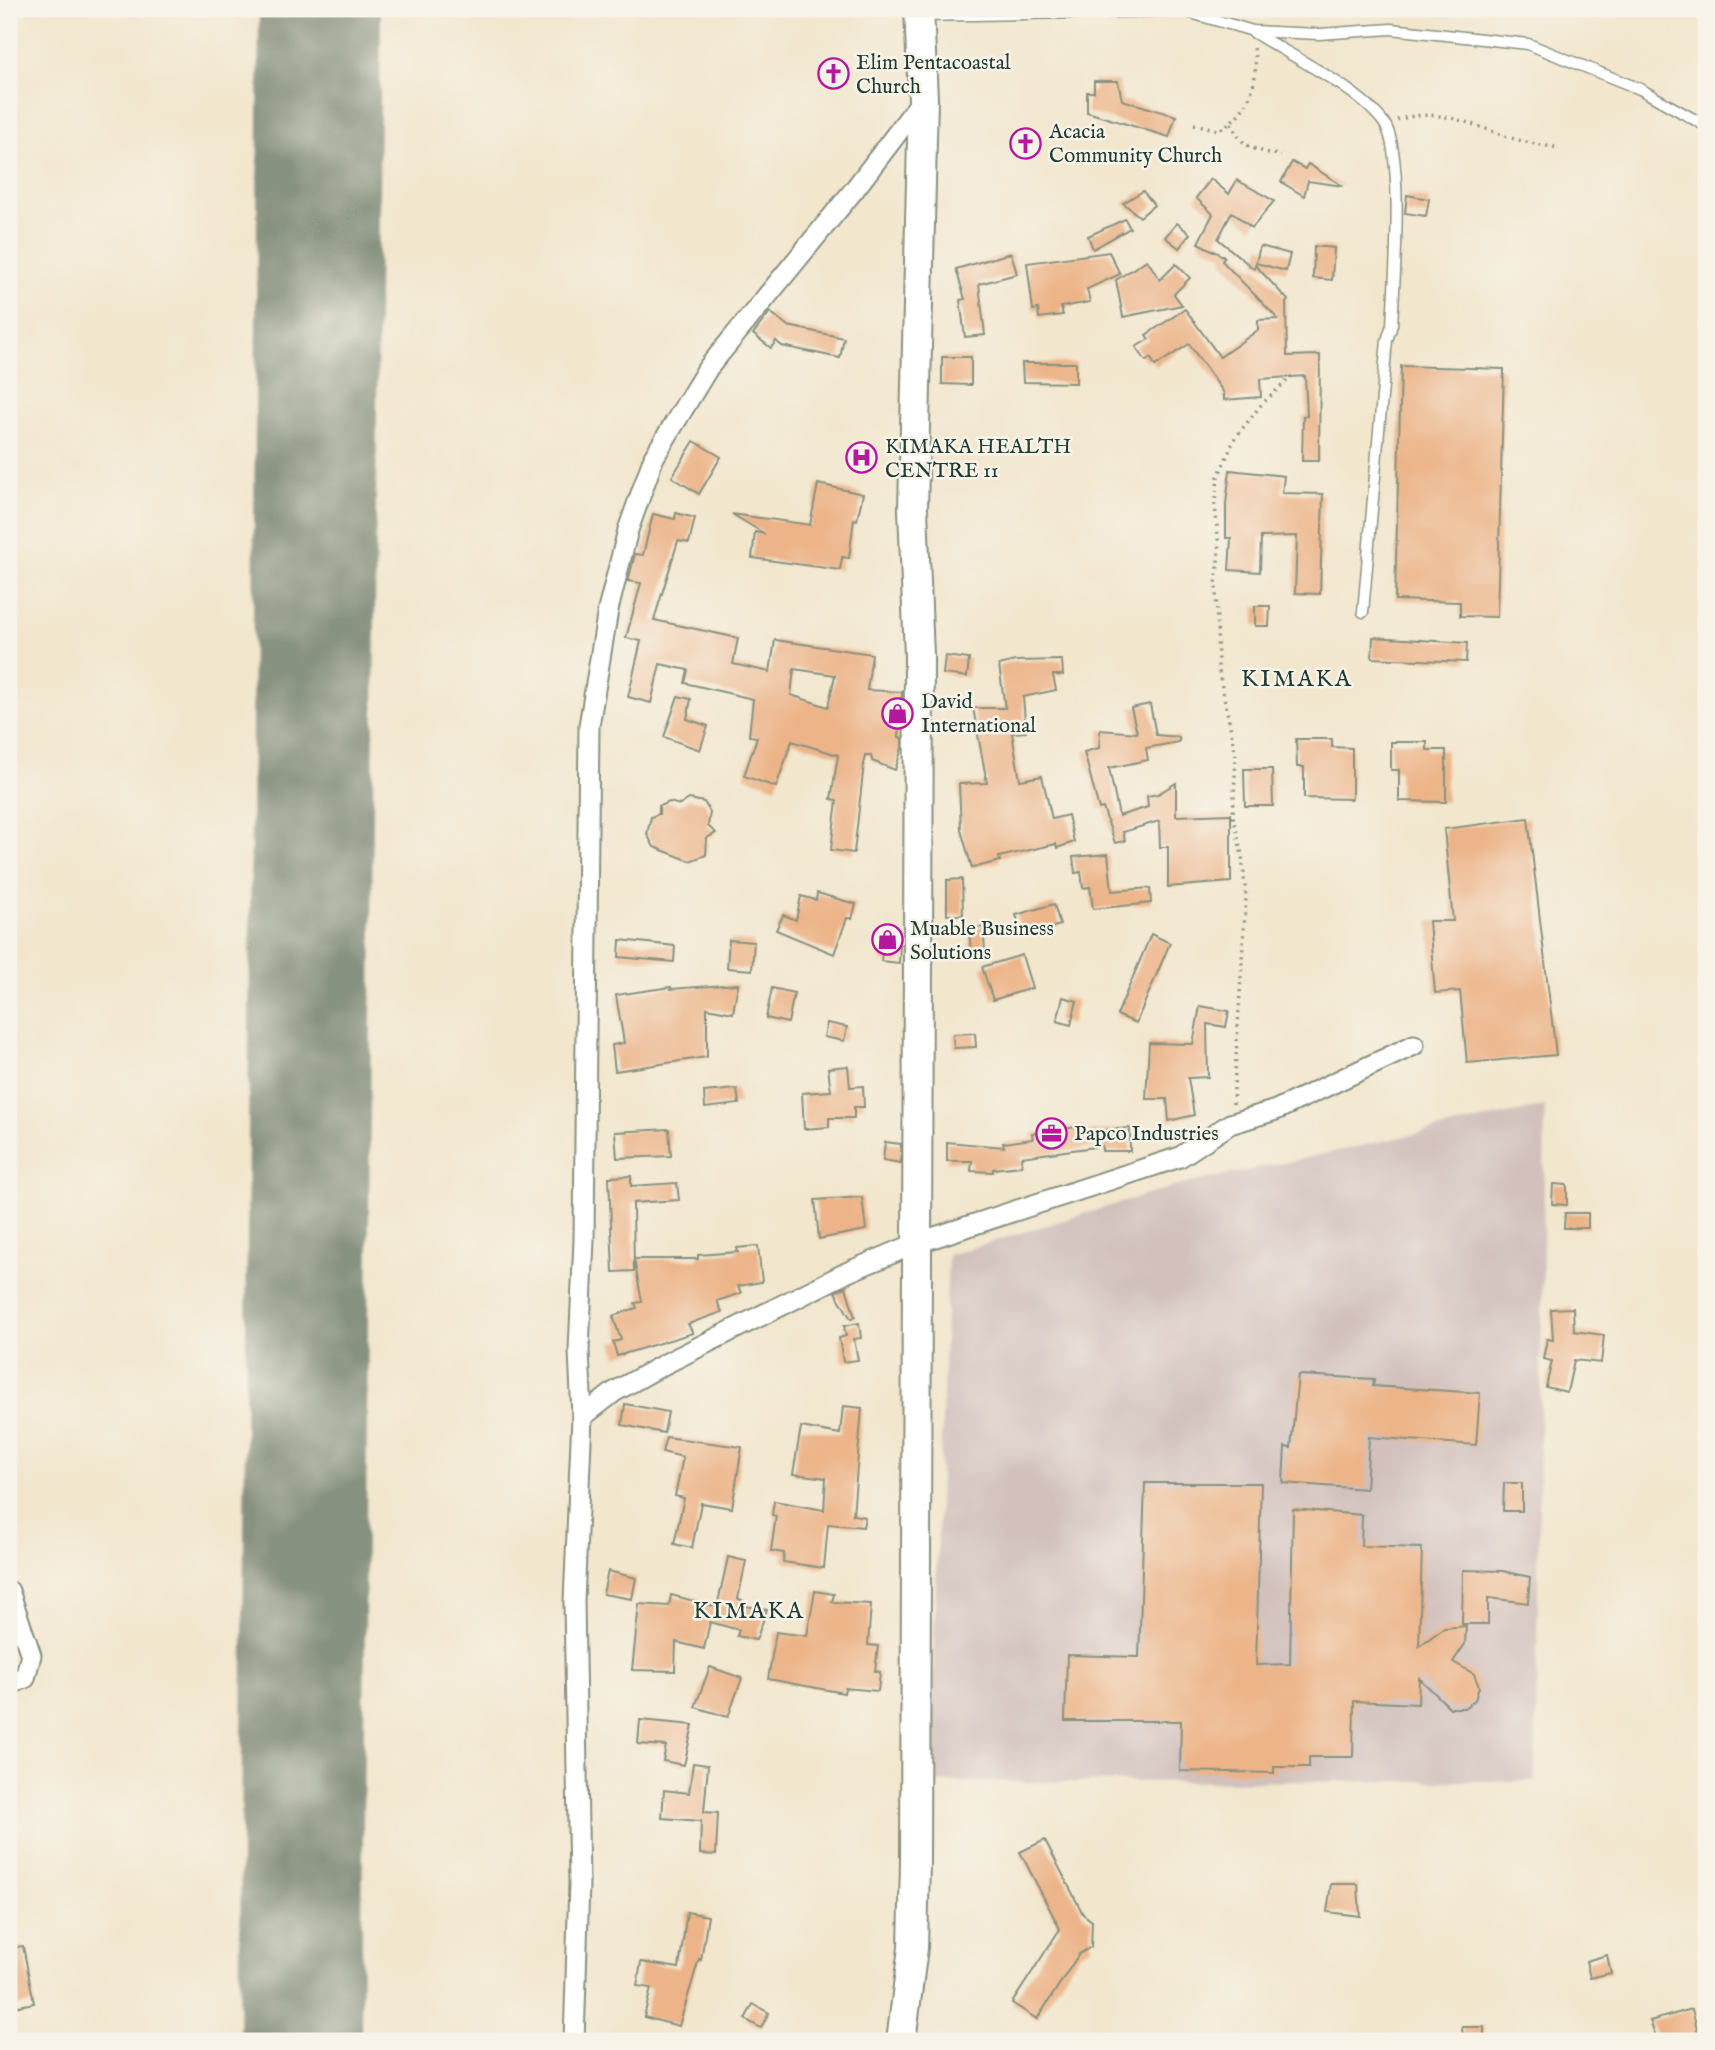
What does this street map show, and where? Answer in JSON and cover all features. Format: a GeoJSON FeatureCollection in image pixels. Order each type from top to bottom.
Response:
{"type":"FeatureCollection","features":[{"type":"Feature","properties":{"kind":"main road"},"geometry":{"type":"LineString","coordinates":[[901,2041],[913,1948],[915,1862],[919,656],[912,509],[923,99],[919,12]]}},
{"type":"Feature","properties":{"kind":"street"},"geometry":{"type":"LineString","coordinates":[[574,2041],[579,1883],[574,1602],[582,1416],[579,1350],[584,1240],[589,726],[608,610],[628,530],[653,457],[708,368],[854,190],[923,99]]}},
{"type":"Feature","properties":{"kind":"street"},"geometry":{"type":"LineString","coordinates":[[582,1416],[614,1392],[674,1360],[786,1302],[916,1243],[1180,1157],[1230,1124],[1276,1110],[1414,1045]]}},
{"type":"Feature","properties":{"kind":"street"},"geometry":{"type":"LineString","coordinates":[[9,1591],[31,1656],[25,1678],[9,1685]]}},
{"type":"Feature","properties":{"kind":"lane"},"geometry":{"type":"LineString","coordinates":[[919,12],[1184,11],[1253,31],[1319,34],[1391,29],[1528,44],[1640,89],[1706,126]]}},
{"type":"Feature","properties":{"kind":"lane"},"geometry":{"type":"LineString","coordinates":[[1253,31],[1352,93],[1385,124],[1391,138],[1394,166],[1393,302],[1363,612]]}},
{"type":"Feature","properties":{"kind":"path"},"geometry":{"type":"LineString","coordinates":[[1194,124],[1219,130],[1247,108],[1257,70],[1253,31]]}},
{"type":"Feature","properties":{"kind":"path"},"geometry":{"type":"LineString","coordinates":[[1385,124],[1404,118],[1453,116],[1516,139],[1559,149]]}},
{"type":"Feature","properties":{"kind":"path"},"geometry":{"type":"LineString","coordinates":[[1231,123],[1239,141],[1253,149],[1282,156]]}},
{"type":"Feature","properties":{"kind":"path"},"geometry":{"type":"LineString","coordinates":[[1230,1124],[1238,1047],[1246,897],[1242,855],[1233,816],[1236,756],[1218,667],[1216,586],[1219,548],[1215,505],[1218,477],[1235,438],[1261,405],[1295,373]]}},
{"type":"Feature","properties":{"kind":"shaded area"},"geometry":{"type":"Polygon","coordinates":[[[1545,1106],[1535,1781],[929,1782],[948,1255],[1180,1185],[1545,1106]]]}},
{"type":"Feature","properties":{"kind":"building"},"geometry":{"type":"Polygon","coordinates":[[[1094,81],[1118,81],[1122,100],[1176,116],[1169,137],[1087,112],[1087,92],[1094,92],[1094,81]]]}},
{"type":"Feature","properties":{"kind":"building"},"geometry":{"type":"Polygon","coordinates":[[[1292,162],[1305,169],[1308,164],[1343,186],[1308,181],[1304,196],[1281,182],[1292,162]]]}},
{"type":"Feature","properties":{"kind":"building"},"geometry":{"type":"Polygon","coordinates":[[[1211,179],[1229,194],[1237,180],[1274,201],[1252,228],[1232,212],[1218,239],[1254,269],[1255,265],[1288,300],[1287,356],[1320,355],[1319,461],[1302,461],[1303,416],[1307,416],[1305,376],[1260,379],[1261,397],[1224,400],[1224,393],[1189,344],[1155,366],[1151,358],[1146,361],[1136,347],[1149,339],[1146,335],[1185,309],[1220,357],[1258,330],[1258,320],[1278,319],[1222,261],[1225,257],[1198,243],[1213,214],[1196,198],[1211,179]]]}},
{"type":"Feature","properties":{"kind":"building"},"geometry":{"type":"Polygon","coordinates":[[[1143,191],[1154,205],[1140,217],[1123,203],[1143,191]]]}},
{"type":"Feature","properties":{"kind":"building"},"geometry":{"type":"Polygon","coordinates":[[[1407,195],[1429,199],[1426,216],[1405,213],[1407,195]]]}},
{"type":"Feature","properties":{"kind":"building"},"geometry":{"type":"Polygon","coordinates":[[[1125,219],[1130,228],[1093,249],[1088,236],[1125,219]]]}},
{"type":"Feature","properties":{"kind":"building"},"geometry":{"type":"Polygon","coordinates":[[[1177,223],[1190,234],[1179,248],[1165,237],[1177,223]]]}},
{"type":"Feature","properties":{"kind":"building"},"geometry":{"type":"Polygon","coordinates":[[[1260,246],[1290,254],[1286,271],[1256,263],[1260,246]]]}},
{"type":"Feature","properties":{"kind":"building"},"geometry":{"type":"Polygon","coordinates":[[[1314,246],[1334,248],[1332,280],[1313,278],[1314,246]]]}},
{"type":"Feature","properties":{"kind":"building"},"geometry":{"type":"Polygon","coordinates":[[[1109,252],[1120,274],[1087,289],[1090,302],[1061,307],[1063,315],[1039,318],[1038,309],[1033,310],[1027,263],[1109,252]]]}},
{"type":"Feature","properties":{"kind":"building"},"geometry":{"type":"Polygon","coordinates":[[[1011,253],[1017,274],[979,284],[985,335],[965,337],[960,300],[965,299],[956,269],[1011,253]]]}},
{"type":"Feature","properties":{"kind":"building"},"geometry":{"type":"Polygon","coordinates":[[[1147,260],[1160,280],[1176,264],[1190,278],[1174,294],[1182,305],[1123,317],[1116,280],[1147,260]]]}},
{"type":"Feature","properties":{"kind":"building"},"geometry":{"type":"Polygon","coordinates":[[[770,312],[788,326],[844,338],[840,358],[782,346],[776,341],[771,348],[753,334],[770,312]]]}},
{"type":"Feature","properties":{"kind":"building"},"geometry":{"type":"Polygon","coordinates":[[[942,357],[971,357],[971,385],[942,384],[942,357]]]}},
{"type":"Feature","properties":{"kind":"building"},"geometry":{"type":"Polygon","coordinates":[[[1022,363],[1076,363],[1076,383],[1023,382],[1022,363]]]}},
{"type":"Feature","properties":{"kind":"building"},"geometry":{"type":"Polygon","coordinates":[[[1401,366],[1504,369],[1497,617],[1460,616],[1460,602],[1395,600],[1401,366]]]}},
{"type":"Feature","properties":{"kind":"building"},"geometry":{"type":"Polygon","coordinates":[[[694,441],[721,457],[699,494],[672,477],[694,441]]]}},
{"type":"Feature","properties":{"kind":"building"},"geometry":{"type":"Polygon","coordinates":[[[1230,470],[1284,476],[1282,493],[1323,494],[1320,594],[1295,593],[1297,536],[1261,537],[1260,572],[1229,570],[1231,538],[1226,538],[1226,504],[1230,470]]]}},
{"type":"Feature","properties":{"kind":"building"},"geometry":{"type":"Polygon","coordinates":[[[818,484],[863,494],[857,520],[854,519],[849,558],[842,557],[840,570],[752,558],[755,532],[765,534],[732,514],[810,525],[818,484]]]}},
{"type":"Feature","properties":{"kind":"building"},"geometry":{"type":"Polygon","coordinates":[[[676,513],[695,518],[689,543],[678,541],[654,620],[738,638],[733,664],[770,672],[775,640],[872,654],[867,690],[902,692],[899,737],[902,738],[902,748],[895,770],[872,761],[871,755],[865,755],[854,853],[831,850],[837,800],[831,799],[838,755],[792,741],[776,787],[744,776],[757,737],[749,736],[753,699],[685,683],[688,670],[660,664],[651,703],[628,697],[641,641],[626,638],[641,583],[628,581],[635,554],[643,555],[653,514],[675,519],[676,513]],[[794,669],[791,695],[828,707],[835,675],[794,669]]]}},
{"type":"Feature","properties":{"kind":"building"},"geometry":{"type":"Polygon","coordinates":[[[1255,606],[1270,606],[1269,626],[1255,626],[1255,606]]]}},
{"type":"Feature","properties":{"kind":"building"},"geometry":{"type":"Polygon","coordinates":[[[1373,637],[1467,643],[1466,662],[1372,658],[1373,637]]]}},
{"type":"Feature","properties":{"kind":"building"},"geometry":{"type":"Polygon","coordinates":[[[945,656],[969,659],[967,677],[943,674],[945,656]]]}},
{"type":"Feature","properties":{"kind":"building"},"geometry":{"type":"Polygon","coordinates":[[[1062,660],[1063,675],[1053,675],[1056,690],[1023,697],[1026,732],[1012,733],[1020,780],[1042,776],[1052,819],[1068,815],[1074,842],[1057,848],[1056,844],[999,857],[1000,861],[972,868],[961,830],[959,784],[987,783],[973,708],[1005,708],[999,665],[1015,661],[1062,660]]]}},
{"type":"Feature","properties":{"kind":"building"},"geometry":{"type":"Polygon","coordinates":[[[678,696],[691,699],[687,719],[708,726],[700,750],[664,737],[678,696]]]}},
{"type":"Feature","properties":{"kind":"building"},"geometry":{"type":"Polygon","coordinates":[[[1150,704],[1156,735],[1179,737],[1179,742],[1146,748],[1148,760],[1109,768],[1119,816],[1148,807],[1147,796],[1158,794],[1176,783],[1176,816],[1231,814],[1231,882],[1168,887],[1168,847],[1160,847],[1159,821],[1123,832],[1125,841],[1115,843],[1103,808],[1099,809],[1084,752],[1099,748],[1100,730],[1137,733],[1131,708],[1150,704]]]}},
{"type":"Feature","properties":{"kind":"building"},"geometry":{"type":"Polygon","coordinates":[[[1296,739],[1332,739],[1332,747],[1352,748],[1352,799],[1304,798],[1304,767],[1297,767],[1296,739]]]}},
{"type":"Feature","properties":{"kind":"building"},"geometry":{"type":"Polygon","coordinates":[[[1391,742],[1427,742],[1427,750],[1446,750],[1446,802],[1399,801],[1399,770],[1391,770],[1391,742]]]}},
{"type":"Feature","properties":{"kind":"building"},"geometry":{"type":"Polygon","coordinates":[[[1244,769],[1272,769],[1273,806],[1245,806],[1244,769]]]}},
{"type":"Feature","properties":{"kind":"building"},"geometry":{"type":"Polygon","coordinates":[[[689,799],[704,802],[710,812],[708,826],[716,833],[707,838],[706,855],[690,861],[654,847],[647,834],[651,817],[659,814],[659,806],[669,802],[680,805],[689,799]]]}},
{"type":"Feature","properties":{"kind":"building"},"geometry":{"type":"Polygon","coordinates":[[[1528,818],[1556,1055],[1467,1063],[1460,991],[1435,993],[1429,921],[1453,921],[1444,829],[1528,818]]]}},
{"type":"Feature","properties":{"kind":"building"},"geometry":{"type":"Polygon","coordinates":[[[1108,854],[1112,891],[1150,888],[1151,903],[1093,909],[1090,887],[1083,888],[1081,872],[1075,873],[1073,857],[1108,854]]]}},
{"type":"Feature","properties":{"kind":"building"},"geometry":{"type":"Polygon","coordinates":[[[962,879],[963,915],[947,915],[947,880],[962,879]]]}},
{"type":"Feature","properties":{"kind":"building"},"geometry":{"type":"Polygon","coordinates":[[[817,893],[856,904],[852,919],[847,918],[834,954],[776,930],[783,915],[796,920],[801,896],[816,900],[817,893]]]}},
{"type":"Feature","properties":{"kind":"building"},"geometry":{"type":"Polygon","coordinates":[[[1054,904],[1060,925],[1023,936],[1016,915],[1054,904]]]}},
{"type":"Feature","properties":{"kind":"building"},"geometry":{"type":"Polygon","coordinates":[[[983,927],[985,950],[971,952],[969,929],[983,927]]]}},
{"type":"Feature","properties":{"kind":"building"},"geometry":{"type":"Polygon","coordinates":[[[1151,934],[1170,943],[1136,1023],[1117,1015],[1151,934]]]}},
{"type":"Feature","properties":{"kind":"building"},"geometry":{"type":"Polygon","coordinates":[[[620,940],[675,946],[674,962],[619,957],[620,940]]]}},
{"type":"Feature","properties":{"kind":"building"},"geometry":{"type":"Polygon","coordinates":[[[729,940],[754,942],[752,970],[727,968],[729,940]]]}},
{"type":"Feature","properties":{"kind":"building"},"geometry":{"type":"Polygon","coordinates":[[[883,943],[900,945],[899,963],[881,961],[883,943]]]}},
{"type":"Feature","properties":{"kind":"building"},"geometry":{"type":"Polygon","coordinates":[[[1022,955],[1032,988],[993,1000],[982,967],[1022,955]]]}},
{"type":"Feature","properties":{"kind":"building"},"geometry":{"type":"Polygon","coordinates":[[[738,984],[733,1013],[707,1008],[707,1057],[615,1071],[612,1045],[624,1043],[616,995],[671,987],[738,984]]]}},
{"type":"Feature","properties":{"kind":"building"},"geometry":{"type":"Polygon","coordinates":[[[772,988],[794,993],[788,1023],[766,1018],[772,988]]]}},
{"type":"Feature","properties":{"kind":"building"},"geometry":{"type":"Polygon","coordinates":[[[1063,997],[1077,1001],[1071,1025],[1057,1021],[1063,997]]]}},
{"type":"Feature","properties":{"kind":"building"},"geometry":{"type":"Polygon","coordinates":[[[1200,1006],[1229,1011],[1226,1027],[1207,1024],[1208,1077],[1188,1078],[1194,1115],[1169,1121],[1167,1099],[1146,1099],[1149,1043],[1193,1044],[1200,1006]]]}},
{"type":"Feature","properties":{"kind":"building"},"geometry":{"type":"Polygon","coordinates":[[[827,1023],[847,1027],[844,1041],[824,1037],[827,1023]]]}},
{"type":"Feature","properties":{"kind":"building"},"geometry":{"type":"Polygon","coordinates":[[[975,1033],[976,1047],[954,1048],[953,1034],[975,1033]]]}},
{"type":"Feature","properties":{"kind":"building"},"geometry":{"type":"Polygon","coordinates":[[[848,1066],[850,1087],[863,1086],[864,1107],[854,1107],[854,1118],[829,1118],[829,1127],[804,1129],[802,1093],[831,1091],[828,1068],[848,1066]]]}},
{"type":"Feature","properties":{"kind":"building"},"geometry":{"type":"Polygon","coordinates":[[[737,1089],[739,1104],[705,1108],[704,1092],[737,1089]]]}},
{"type":"Feature","properties":{"kind":"building"},"geometry":{"type":"Polygon","coordinates":[[[1084,1126],[1085,1132],[1130,1128],[1130,1151],[1102,1151],[1102,1146],[1021,1157],[1022,1166],[993,1169],[993,1172],[971,1171],[972,1161],[947,1161],[947,1142],[1004,1147],[1003,1143],[1033,1139],[1032,1133],[1084,1126]]]}},
{"type":"Feature","properties":{"kind":"building"},"geometry":{"type":"Polygon","coordinates":[[[669,1129],[671,1156],[617,1158],[615,1132],[669,1129]]]}},
{"type":"Feature","properties":{"kind":"building"},"geometry":{"type":"Polygon","coordinates":[[[885,1142],[901,1144],[901,1163],[883,1160],[885,1142]]]}},
{"type":"Feature","properties":{"kind":"building"},"geometry":{"type":"Polygon","coordinates":[[[631,1176],[631,1186],[677,1183],[679,1200],[633,1203],[634,1271],[613,1272],[609,1177],[631,1176]]]}},
{"type":"Feature","properties":{"kind":"building"},"geometry":{"type":"Polygon","coordinates":[[[1553,1184],[1567,1185],[1567,1205],[1552,1204],[1553,1184]]]}},
{"type":"Feature","properties":{"kind":"building"},"geometry":{"type":"Polygon","coordinates":[[[862,1197],[866,1230],[819,1239],[815,1200],[862,1197]]]}},
{"type":"Feature","properties":{"kind":"building"},"geometry":{"type":"Polygon","coordinates":[[[1565,1213],[1588,1213],[1588,1228],[1564,1228],[1565,1213]]]}},
{"type":"Feature","properties":{"kind":"building"},"geometry":{"type":"Polygon","coordinates":[[[758,1246],[762,1282],[738,1286],[741,1293],[717,1301],[722,1312],[688,1324],[693,1333],[617,1356],[613,1342],[621,1340],[613,1316],[637,1308],[635,1303],[642,1302],[634,1259],[698,1259],[698,1255],[738,1252],[737,1248],[758,1246]]]}},
{"type":"Feature","properties":{"kind":"building"},"geometry":{"type":"Polygon","coordinates":[[[846,1287],[855,1317],[851,1319],[835,1292],[846,1287]]]}},
{"type":"Feature","properties":{"kind":"building"},"geometry":{"type":"Polygon","coordinates":[[[1573,1308],[1574,1331],[1604,1335],[1601,1363],[1574,1360],[1567,1392],[1546,1387],[1552,1361],[1543,1359],[1547,1339],[1553,1340],[1551,1309],[1573,1308]]]}},
{"type":"Feature","properties":{"kind":"building"},"geometry":{"type":"Polygon","coordinates":[[[859,1323],[861,1338],[854,1339],[858,1360],[843,1362],[839,1338],[846,1336],[844,1326],[859,1323]]]}},
{"type":"Feature","properties":{"kind":"building"},"geometry":{"type":"Polygon","coordinates":[[[1298,1375],[1374,1379],[1373,1386],[1480,1393],[1476,1445],[1369,1437],[1366,1489],[1283,1483],[1285,1447],[1291,1448],[1298,1375]]]}},
{"type":"Feature","properties":{"kind":"building"},"geometry":{"type":"Polygon","coordinates":[[[625,1404],[668,1412],[664,1433],[622,1425],[625,1404]]]}},
{"type":"Feature","properties":{"kind":"building"},"geometry":{"type":"Polygon","coordinates":[[[843,1406],[862,1408],[853,1515],[865,1517],[863,1527],[828,1524],[824,1568],[783,1562],[784,1553],[771,1551],[776,1516],[772,1515],[774,1501],[824,1510],[826,1478],[793,1474],[801,1427],[840,1434],[843,1406]]]}},
{"type":"Feature","properties":{"kind":"building"},"geometry":{"type":"Polygon","coordinates":[[[666,1437],[742,1447],[732,1508],[701,1503],[692,1548],[674,1544],[684,1498],[675,1496],[683,1457],[662,1452],[666,1437]]]}},
{"type":"Feature","properties":{"kind":"building"},"geometry":{"type":"Polygon","coordinates":[[[1145,1483],[1261,1483],[1256,1665],[1290,1664],[1293,1509],[1362,1515],[1361,1546],[1422,1548],[1419,1646],[1444,1628],[1466,1626],[1465,1644],[1453,1662],[1474,1674],[1479,1687],[1475,1700],[1464,1708],[1450,1708],[1419,1678],[1418,1704],[1354,1701],[1353,1757],[1309,1757],[1309,1767],[1274,1767],[1274,1773],[1180,1771],[1181,1721],[1065,1721],[1067,1655],[1139,1657],[1145,1483]]]}},
{"type":"Feature","properties":{"kind":"building"},"geometry":{"type":"Polygon","coordinates":[[[1504,1483],[1522,1483],[1522,1511],[1503,1511],[1504,1483]]]}},
{"type":"Feature","properties":{"kind":"building"},"geometry":{"type":"Polygon","coordinates":[[[728,1557],[746,1561],[738,1599],[742,1600],[741,1605],[767,1610],[756,1640],[737,1636],[739,1630],[710,1622],[704,1649],[676,1642],[675,1671],[632,1670],[639,1604],[669,1606],[671,1595],[717,1607],[728,1557]]]}},
{"type":"Feature","properties":{"kind":"building"},"geometry":{"type":"Polygon","coordinates":[[[1463,1570],[1503,1571],[1530,1577],[1528,1603],[1488,1598],[1488,1624],[1462,1624],[1463,1570]]]}},
{"type":"Feature","properties":{"kind":"building"},"geometry":{"type":"Polygon","coordinates":[[[608,1571],[636,1578],[632,1599],[603,1594],[608,1571]]]}},
{"type":"Feature","properties":{"kind":"building"},"geometry":{"type":"Polygon","coordinates":[[[815,1591],[834,1594],[832,1602],[871,1604],[868,1645],[878,1646],[875,1671],[880,1672],[878,1691],[845,1688],[844,1693],[768,1679],[776,1632],[807,1636],[815,1591]]]}},
{"type":"Feature","properties":{"kind":"building"},"geometry":{"type":"Polygon","coordinates":[[[710,1667],[742,1678],[728,1717],[695,1707],[710,1667]]]}},
{"type":"Feature","properties":{"kind":"building"},"geometry":{"type":"Polygon","coordinates":[[[640,1720],[693,1725],[684,1765],[663,1761],[666,1746],[638,1744],[640,1720]]]}},
{"type":"Feature","properties":{"kind":"building"},"geometry":{"type":"Polygon","coordinates":[[[693,1763],[708,1765],[704,1812],[718,1813],[716,1855],[700,1854],[701,1821],[662,1818],[664,1790],[689,1793],[693,1763]]]}},
{"type":"Feature","properties":{"kind":"building"},"geometry":{"type":"Polygon","coordinates":[[[1045,1840],[1083,1914],[1092,1921],[1091,1947],[1079,1954],[1037,2019],[1012,2003],[1060,1929],[1020,1852],[1045,1840]]]}},
{"type":"Feature","properties":{"kind":"building"},"geometry":{"type":"Polygon","coordinates":[[[1331,1884],[1358,1884],[1360,1916],[1327,1912],[1331,1884]]]}},
{"type":"Feature","properties":{"kind":"building"},"geometry":{"type":"Polygon","coordinates":[[[687,1912],[708,1916],[701,1960],[699,1959],[679,2026],[644,2017],[651,1988],[637,1986],[641,1962],[679,1968],[687,1912]]]}},
{"type":"Feature","properties":{"kind":"building"},"geometry":{"type":"Polygon","coordinates":[[[23,1946],[34,2003],[9,2008],[9,1948],[23,1946]]]}},
{"type":"Feature","properties":{"kind":"building"},"geometry":{"type":"Polygon","coordinates":[[[1607,1955],[1611,1973],[1590,1978],[1586,1961],[1607,1955]]]}},
{"type":"Feature","properties":{"kind":"building"},"geometry":{"type":"Polygon","coordinates":[[[753,2004],[769,2013],[761,2028],[745,2019],[753,2004]]]}},
{"type":"Feature","properties":{"kind":"building"},"geometry":{"type":"Polygon","coordinates":[[[1692,2009],[1700,2041],[1658,2041],[1650,2021],[1692,2009]]]}},
{"type":"Feature","properties":{"kind":"building"},"geometry":{"type":"Polygon","coordinates":[[[1462,2027],[1484,2027],[1484,2041],[1463,2041],[1462,2027]]]}},
{"type":"Feature","properties":{"kind":"runway"},"geometry":{"type":"LineString","coordinates":[[300,2041],[320,9]]}},
{"type":"Feature","properties":{"kind":"place","name":"Elim Pentacoastal Church"},"geometry":{"type":"Point","coordinates":[833,74]}},
{"type":"Feature","properties":{"kind":"place","name":"Acacia Community Church"},"geometry":{"type":"Point","coordinates":[1026,143]}},
{"type":"Feature","properties":{"kind":"place","name":"KIMAKA HEALTH CENTRE 11"},"geometry":{"type":"Point","coordinates":[862,458]}},
{"type":"Feature","properties":{"kind":"place","name":"David International"},"geometry":{"type":"Point","coordinates":[898,713]}},
{"type":"Feature","properties":{"kind":"place","name":"Muable Business Solutions"},"geometry":{"type":"Point","coordinates":[887,940]}},
{"type":"Feature","properties":{"kind":"place","name":"Papco Industries"},"geometry":{"type":"Point","coordinates":[1051,1133]}},
{"type":"Feature","properties":{"kind":"district","name":"KIMAKA"},"geometry":{"type":"Point","coordinates":[1297,678]}},
{"type":"Feature","properties":{"kind":"district","name":"KIMAKA"},"geometry":{"type":"Point","coordinates":[749,1610]}}]}
